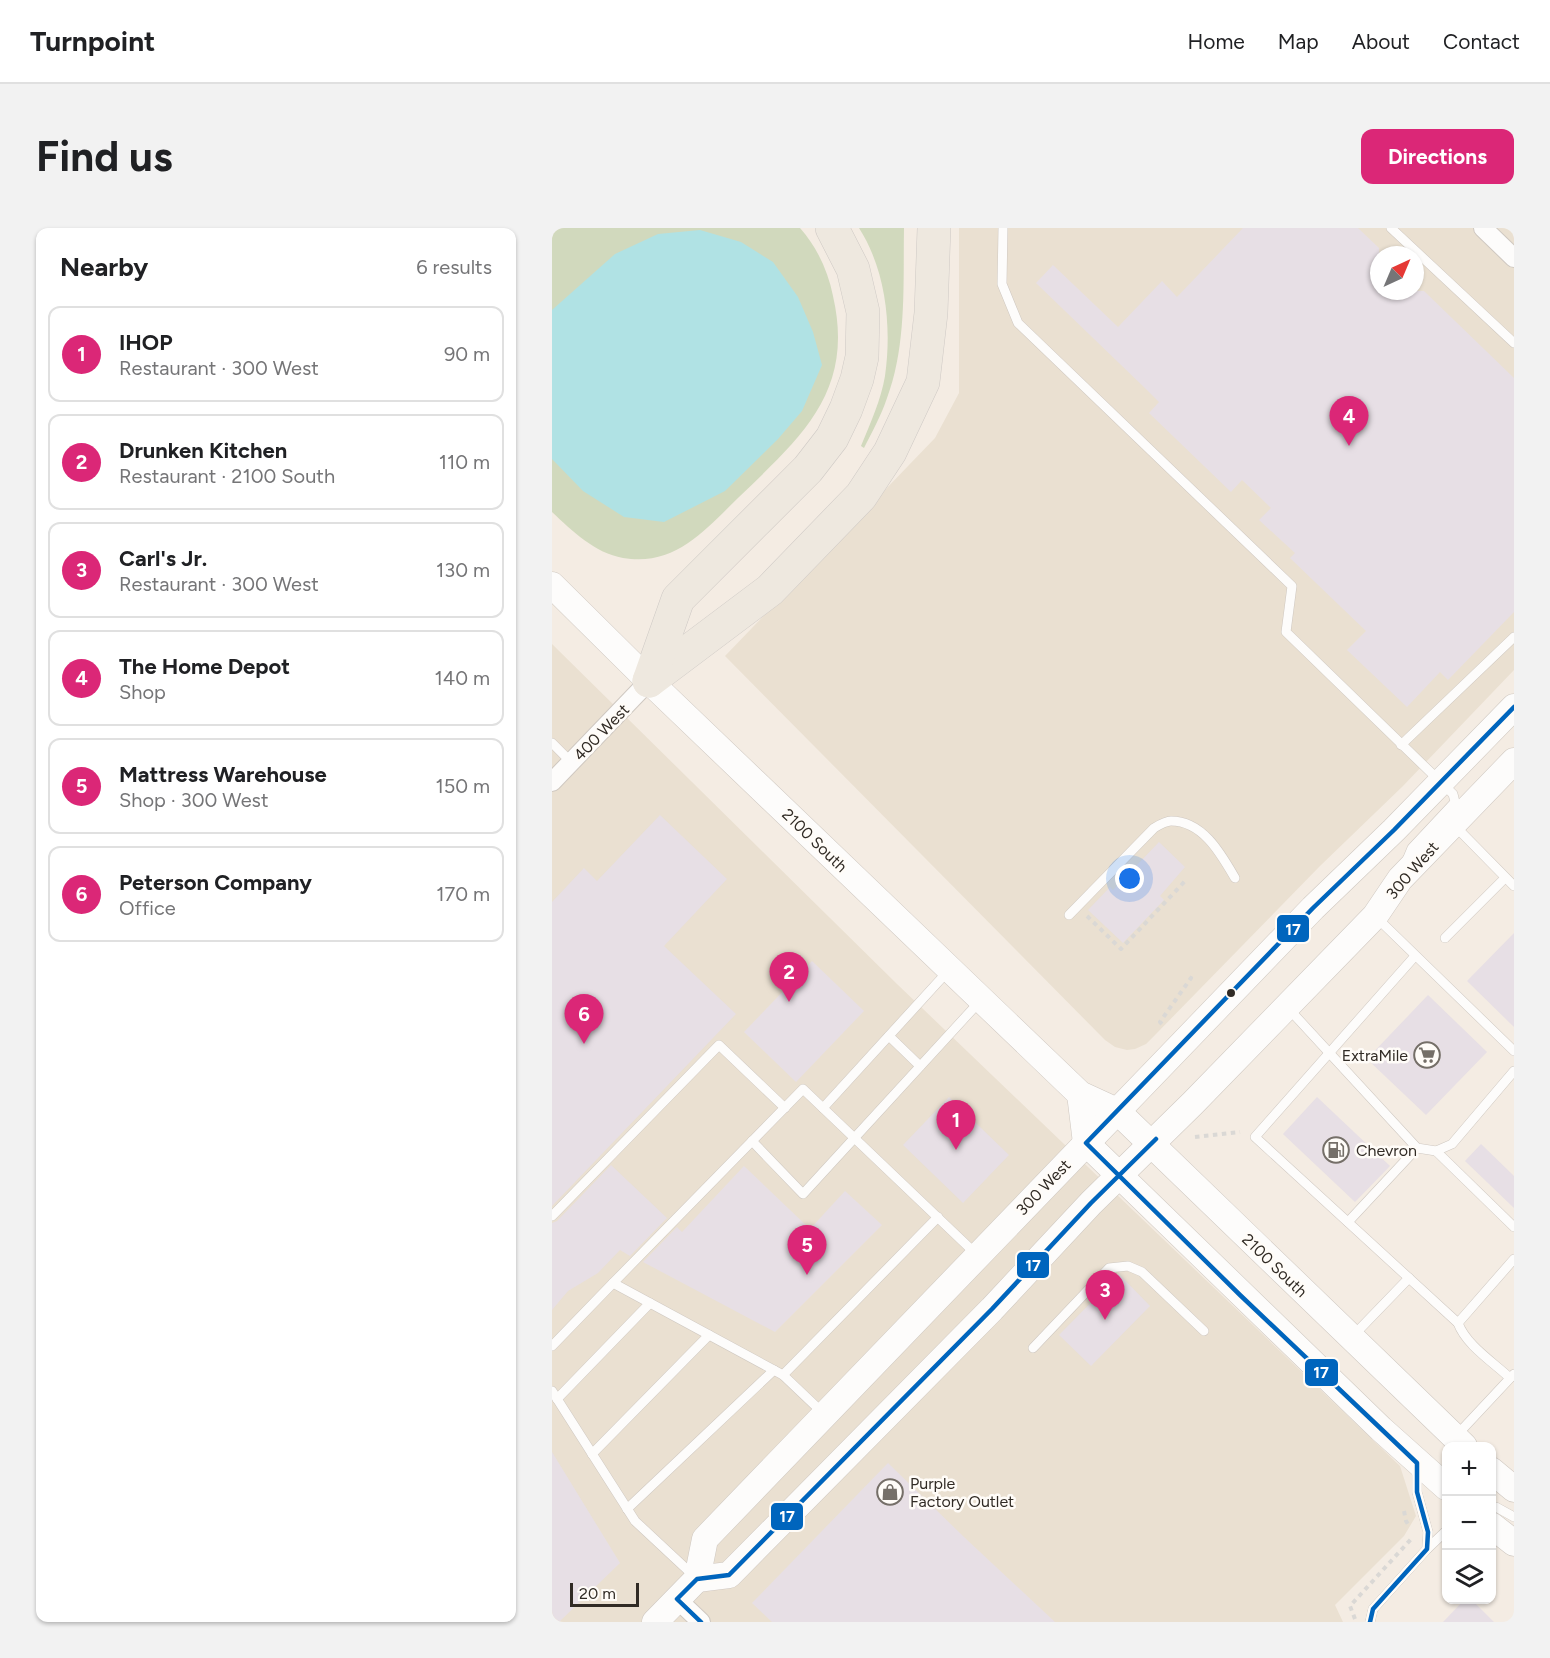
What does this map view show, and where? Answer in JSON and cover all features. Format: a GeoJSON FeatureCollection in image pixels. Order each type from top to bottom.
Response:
{"type":"FeatureCollection","features":[{"type":"Feature","properties":{"kind":"highway"},"geometry":{"type":"LineString","coordinates":[[649,681],[678,599],[808,469],[832,438],[846,409],[862,357],[863,312],[853,269],[832,228]]}},
{"type":"Feature","properties":{"kind":"highway"},"geometry":{"type":"LineString","coordinates":[[649,681],[770,590],[861,496],[890,452],[923,382],[931,313],[934,228]]}},
{"type":"Feature","properties":{"kind":"main road","name":"2100 South"},"geometry":{"type":"LineString","coordinates":[[552,585],[1080,1094],[1117,1111],[1459,1442]]}},
{"type":"Feature","properties":{"kind":"main road","name":"300 West"},"geometry":{"type":"LineString","coordinates":[[1509,770],[1400,879],[1375,916],[729,1575],[697,1579],[705,1539],[1313,908],[1441,783],[1514,707]]}},
{"type":"Feature","properties":{"kind":"main road"},"geometry":{"type":"LineString","coordinates":[[1080,1094],[1086,1143],[1442,1484]]}},
{"type":"Feature","properties":{"kind":"main road"},"geometry":{"type":"LineString","coordinates":[[1496,1474],[1514,1489]]}},
{"type":"Feature","properties":{"kind":"main road"},"geometry":{"type":"LineString","coordinates":[[1496,1529],[1514,1543]]}},
{"type":"Feature","properties":{"kind":"main road"},"geometry":{"type":"LineString","coordinates":[[655,1622],[697,1579]]}},
{"type":"Feature","properties":{"kind":"street"},"geometry":{"type":"LineString","coordinates":[[1483,228],[1514,258]]}},
{"type":"Feature","properties":{"kind":"street","name":"400 West"},"geometry":{"type":"LineString","coordinates":[[552,782],[649,681]]}},
{"type":"Feature","properties":{"kind":"street"},"geometry":{"type":"LineString","coordinates":[[677,1599],[701,1622]]}},
{"type":"Feature","properties":{"kind":"lane"},"geometry":{"type":"LineString","coordinates":[[1003,228],[1002,284],[1018,323],[1292,586],[1286,632],[1453,794],[1455,802],[1412,848],[1400,879]]}},
{"type":"Feature","properties":{"kind":"lane"},"geometry":{"type":"LineString","coordinates":[[1391,228],[1514,344]]}},
{"type":"Feature","properties":{"kind":"lane"},"geometry":{"type":"LineString","coordinates":[[1401,745],[1514,637]]}},
{"type":"Feature","properties":{"kind":"lane"},"geometry":{"type":"LineString","coordinates":[[552,743],[572,762]]}},
{"type":"Feature","properties":{"kind":"lane"},"geometry":{"type":"LineString","coordinates":[[1069,915],[1154,828],[1169,821],[1185,823],[1210,840],[1235,878]]}},
{"type":"Feature","properties":{"kind":"lane"},"geometry":{"type":"LineString","coordinates":[[1453,824],[1514,886]]}},
{"type":"Feature","properties":{"kind":"lane"},"geometry":{"type":"LineString","coordinates":[[1445,938],[1505,878]]}},
{"type":"Feature","properties":{"kind":"lane"},"geometry":{"type":"LineString","coordinates":[[1375,916],[1514,1051]]}},
{"type":"Feature","properties":{"kind":"lane"},"geometry":{"type":"LineString","coordinates":[[1415,956],[1255,1137],[1458,1323],[1460,1330],[1469,1340],[1512,1376],[1459,1442]]}},
{"type":"Feature","properties":{"kind":"lane"},"geometry":{"type":"LineString","coordinates":[[823,1108],[950,969]]}},
{"type":"Feature","properties":{"kind":"lane"},"geometry":{"type":"LineString","coordinates":[[752,1142],[803,1194],[982,999]]}},
{"type":"Feature","properties":{"kind":"lane"},"geometry":{"type":"LineString","coordinates":[[1287,1006],[1417,1148],[1436,1150],[1452,1144],[1514,1071]]}},
{"type":"Feature","properties":{"kind":"lane"},"geometry":{"type":"LineString","coordinates":[[889,1036],[920,1066]]}},
{"type":"Feature","properties":{"kind":"lane"},"geometry":{"type":"LineString","coordinates":[[552,1216],[719,1045],[784,1108]]}},
{"type":"Feature","properties":{"kind":"lane"},"geometry":{"type":"LineString","coordinates":[[552,1346],[803,1089],[977,1255]]}},
{"type":"Feature","properties":{"kind":"lane"},"geometry":{"type":"LineString","coordinates":[[1348,1222],[1417,1148]]}},
{"type":"Feature","properties":{"kind":"lane"},"geometry":{"type":"LineString","coordinates":[[1436,1150],[1514,1227]]}},
{"type":"Feature","properties":{"kind":"lane"},"geometry":{"type":"LineString","coordinates":[[783,1375],[938,1217]]}},
{"type":"Feature","properties":{"kind":"lane"},"geometry":{"type":"LineString","coordinates":[[1458,1323],[1514,1259]]}},
{"type":"Feature","properties":{"kind":"lane"},"geometry":{"type":"LineString","coordinates":[[1033,1348],[1109,1268],[1128,1266],[1142,1272],[1204,1331]]}},
{"type":"Feature","properties":{"kind":"lane"},"geometry":{"type":"LineString","coordinates":[[1351,1338],[1409,1278]]}},
{"type":"Feature","properties":{"kind":"lane"},"geometry":{"type":"LineString","coordinates":[[613,1283],[783,1375],[824,1414]]}},
{"type":"Feature","properties":{"kind":"lane"},"geometry":{"type":"LineString","coordinates":[[650,1303],[554,1395],[635,1521],[697,1579]]}},
{"type":"Feature","properties":{"kind":"lane"},"geometry":{"type":"LineString","coordinates":[[592,1454],[709,1335]]}},
{"type":"Feature","properties":{"kind":"lane"},"geometry":{"type":"LineString","coordinates":[[627,1509],[774,1370]]}},
{"type":"Feature","properties":{"kind":"lane"},"geometry":{"type":"LineString","coordinates":[[1418,1463],[1417,1492],[1428,1532],[1427,1549]]}},
{"type":"Feature","properties":{"kind":"lane"},"geometry":{"type":"LineString","coordinates":[[1496,1507],[1514,1516]]}},
{"type":"Feature","properties":{"kind":"lane"},"geometry":{"type":"LineString","coordinates":[[1370,1622],[1373,1609],[1442,1535]]}},
{"type":"Feature","properties":{"kind":"path"},"geometry":{"type":"LineString","coordinates":[[1077,906],[1121,949],[1142,930],[1187,879]]}},
{"type":"Feature","properties":{"kind":"path"},"geometry":{"type":"LineString","coordinates":[[1162,1024],[1160,1022],[1191,978],[1189,977]]}},
{"type":"Feature","properties":{"kind":"path"},"geometry":{"type":"LineString","coordinates":[[1195,1137],[1245,1132],[1255,1137]]}},
{"type":"Feature","properties":{"kind":"path"},"geometry":{"type":"LineString","coordinates":[[1356,1622],[1350,1606],[1415,1535],[1406,1521],[1402,1502]]}},
{"type":"Feature","properties":{"kind":"shaded area"},"geometry":{"type":"Polygon","coordinates":[[[959,228],[1514,228],[1514,670],[1403,786],[1320,866],[1146,1044],[1135,1049],[1115,1047],[1105,1040],[725,656],[935,438],[959,393],[959,228]]]}},
{"type":"Feature","properties":{"kind":"shaded area"},"geometry":{"type":"Polygon","coordinates":[[[552,644],[897,984],[1400,1466],[1416,1516],[1404,1536],[1335,1605],[1343,1622],[552,1622],[552,644]]]}},
{"type":"Feature","properties":{"kind":"green space"},"geometry":{"type":"Polygon","coordinates":[[[552,228],[800,228],[817,251],[828,278],[838,330],[836,359],[829,386],[818,410],[783,454],[714,522],[688,543],[658,557],[623,558],[603,551],[576,534],[552,512],[552,228]]]}},
{"type":"Feature","properties":{"kind":"green space"},"geometry":{"type":"Polygon","coordinates":[[[859,228],[904,228],[903,314],[898,357],[885,405],[864,448],[861,446],[875,412],[885,376],[888,338],[881,280],[868,244],[859,228]]]}},
{"type":"Feature","properties":{"kind":"water"},"geometry":{"type":"Polygon","coordinates":[[[700,230],[741,242],[773,262],[798,297],[813,332],[822,365],[802,411],[778,439],[725,491],[664,522],[624,517],[583,491],[552,459],[552,310],[615,254],[658,234],[700,230]]]}},
{"type":"Feature","properties":{"kind":"building"},"geometry":{"type":"Polygon","coordinates":[[[1243,228],[1358,228],[1377,246],[1370,246],[1370,300],[1424,300],[1424,291],[1514,378],[1514,612],[1448,680],[1440,672],[1407,707],[1347,650],[1366,631],[1290,558],[1295,553],[1259,520],[1271,508],[1242,480],[1231,492],[1149,413],[1159,402],[1036,283],[1053,265],[1118,327],[1162,281],[1177,297],[1243,228]]]}},
{"type":"Feature","properties":{"kind":"building"},"geometry":{"type":"Polygon","coordinates":[[[660,815],[727,879],[664,946],[736,1014],[552,1206],[552,902],[584,868],[597,881],[660,815]]]}},
{"type":"Feature","properties":{"kind":"building"},"geometry":{"type":"Polygon","coordinates":[[[1159,842],[1185,867],[1160,896],[1164,900],[1123,943],[1088,910],[1110,887],[1113,890],[1159,842]]]}},
{"type":"Feature","properties":{"kind":"building"},"geometry":{"type":"Polygon","coordinates":[[[1514,933],[1514,1027],[1467,981],[1514,933]]]}},
{"type":"Feature","properties":{"kind":"building"},"geometry":{"type":"Polygon","coordinates":[[[812,961],[864,1011],[796,1082],[744,1032],[812,961]]]}},
{"type":"Feature","properties":{"kind":"building","name":"ExtraMile"},"geometry":{"type":"Polygon","coordinates":[[[1428,995],[1487,1052],[1426,1115],[1367,1059],[1428,995]]]}},
{"type":"Feature","properties":{"kind":"building"},"geometry":{"type":"Polygon","coordinates":[[[949,1097],[1009,1155],[963,1203],[903,1145],[949,1097]]]}},
{"type":"Feature","properties":{"kind":"building","name":"Chevron"},"geometry":{"type":"Polygon","coordinates":[[[1317,1097],[1390,1166],[1355,1202],[1283,1134],[1317,1097]]]}},
{"type":"Feature","properties":{"kind":"building","name":"Chevron"},"geometry":{"type":"Polygon","coordinates":[[[1481,1144],[1514,1176],[1514,1208],[1465,1161],[1481,1144]]]}},
{"type":"Feature","properties":{"kind":"building"},"geometry":{"type":"Polygon","coordinates":[[[611,1165],[667,1218],[630,1256],[620,1250],[598,1273],[568,1291],[552,1310],[552,1223],[557,1221],[611,1165]]]}},
{"type":"Feature","properties":{"kind":"building"},"geometry":{"type":"Polygon","coordinates":[[[744,1166],[810,1229],[845,1191],[882,1225],[775,1332],[643,1262],[677,1227],[682,1232],[744,1166]]]}},
{"type":"Feature","properties":{"kind":"building"},"geometry":{"type":"Polygon","coordinates":[[[1119,1274],[1150,1306],[1091,1366],[1059,1335],[1119,1274]]]}},
{"type":"Feature","properties":{"kind":"building"},"geometry":{"type":"Polygon","coordinates":[[[552,1452],[620,1563],[559,1622],[552,1622],[552,1452]]]}},
{"type":"Feature","properties":{"kind":"building"},"geometry":{"type":"Polygon","coordinates":[[[888,1463],[1055,1622],[772,1622],[752,1603],[888,1463]]]}},
{"type":"Feature","properties":{"kind":"building"},"geometry":{"type":"Polygon","coordinates":[[[1460,1604],[1476,1604],[1494,1622],[1443,1622],[1460,1604]]]}},
{"type":"Feature","properties":{"kind":"transit line","name":"17"},"geometry":{"type":"LineString","coordinates":[[1370,1622],[1373,1609],[1427,1549],[1428,1532],[1417,1492],[1417,1463],[1240,1295],[1086,1143],[1313,908],[1394,830],[1514,707]]}},
{"type":"Feature","properties":{"kind":"transit line","name":"17"},"geometry":{"type":"LineString","coordinates":[[701,1622],[677,1599],[697,1579],[729,1575],[1156,1139]]}},
{"type":"Feature","properties":{"kind":"place","name":"The Home Depot"},"geometry":{"type":"Point","coordinates":[1349,446]}},
{"type":"Feature","properties":{"kind":"place","name":"Drunken Kitchen"},"geometry":{"type":"Point","coordinates":[789,1002]}},
{"type":"Feature","properties":{"kind":"place","name":"Peterson Company"},"geometry":{"type":"Point","coordinates":[584,1044]}},
{"type":"Feature","properties":{"kind":"place","name":"ExtraMile"},"geometry":{"type":"Point","coordinates":[1427,1055]}},
{"type":"Feature","properties":{"kind":"place","name":"IHOP"},"geometry":{"type":"Point","coordinates":[956,1150]}},
{"type":"Feature","properties":{"kind":"place","name":"Chevron"},"geometry":{"type":"Point","coordinates":[1336,1150]}},
{"type":"Feature","properties":{"kind":"place","name":"Mattress Warehouse"},"geometry":{"type":"Point","coordinates":[807,1275]}},
{"type":"Feature","properties":{"kind":"place","name":"Carl's Jr."},"geometry":{"type":"Point","coordinates":[1105,1320]}},
{"type":"Feature","properties":{"kind":"place","name":"Purple Factory Outlet"},"geometry":{"type":"Point","coordinates":[890,1492]}}]}
